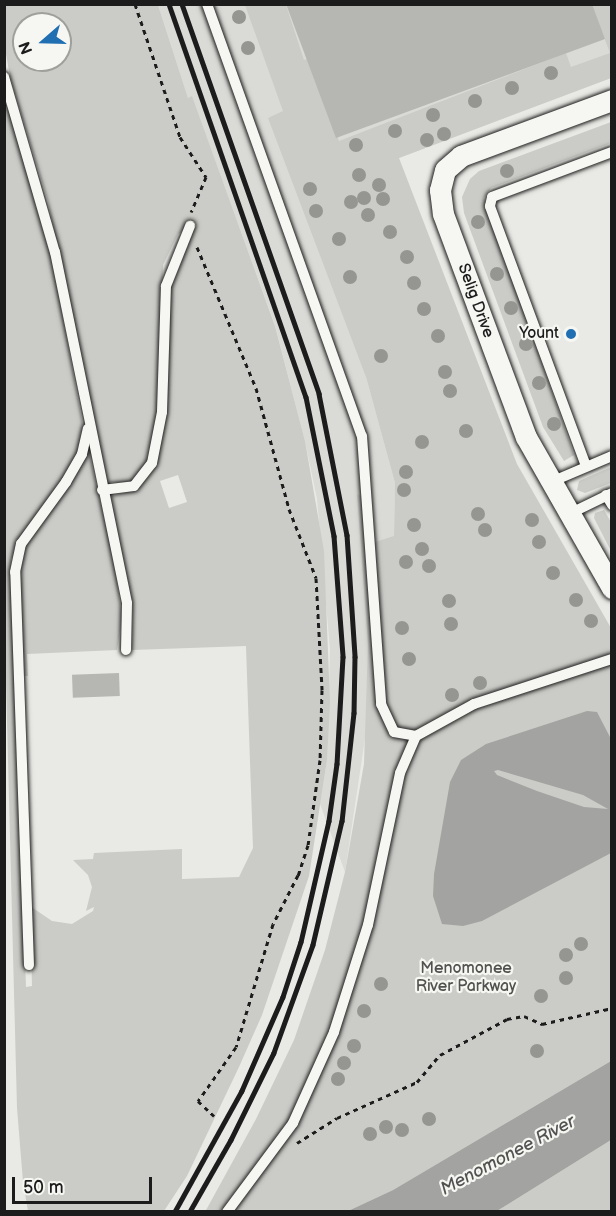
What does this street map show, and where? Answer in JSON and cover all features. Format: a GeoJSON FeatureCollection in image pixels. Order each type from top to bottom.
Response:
{"type":"FeatureCollection","features":[{"type":"Feature","properties":{"kind":"street","name":"Selig Drive"},"geometry":{"type":"LineString","coordinates":[[612,100],[461,156],[442,178],[443,214],[519,421],[612,588]]}},
{"type":"Feature","properties":{"kind":"lane"},"geometry":{"type":"LineString","coordinates":[[207,4],[362,436],[381,704],[394,732],[416,736]]}},
{"type":"Feature","properties":{"kind":"lane"},"geometry":{"type":"LineString","coordinates":[[4,77],[55,252],[127,603],[126,650]]}},
{"type":"Feature","properties":{"kind":"lane"},"geometry":{"type":"LineString","coordinates":[[586,466],[490,206],[492,197],[612,152]]}},
{"type":"Feature","properties":{"kind":"lane"},"geometry":{"type":"LineString","coordinates":[[102,490],[134,486],[144,477],[152,463],[163,403],[165,286],[190,226]]}},
{"type":"Feature","properties":{"kind":"lane"},"geometry":{"type":"LineString","coordinates":[[28,965],[15,572],[21,544],[82,454],[89,426]]}},
{"type":"Feature","properties":{"kind":"lane"},"geometry":{"type":"LineString","coordinates":[[551,482],[612,456]]}},
{"type":"Feature","properties":{"kind":"lane"},"geometry":{"type":"LineString","coordinates":[[569,514],[609,494],[612,506]]}},
{"type":"Feature","properties":{"kind":"lane"},"geometry":{"type":"LineString","coordinates":[[227,1212],[293,1123],[333,1032],[368,925],[400,773],[416,736],[474,704],[612,659]]}},
{"type":"Feature","properties":{"kind":"path"},"geometry":{"type":"LineString","coordinates":[[135,4],[180,136],[206,177],[190,216],[190,226],[256,388],[277,472],[301,549],[316,578],[322,690],[320,760],[308,845],[298,875],[273,924],[236,1047],[198,1101],[214,1116]]}},
{"type":"Feature","properties":{"kind":"path"},"geometry":{"type":"LineString","coordinates":[[267,1157],[337,1118],[417,1082],[440,1055],[507,1019],[524,1016],[542,1024],[612,1008]]}},
{"type":"Feature","properties":{"kind":"shaded area"},"geometry":{"type":"Polygon","coordinates":[[[158,5],[611,5],[611,78],[399,158],[366,377],[395,483],[394,537],[375,542],[380,638],[345,872],[320,804],[327,760],[330,649],[317,499],[305,441],[275,325],[192,97],[188,98],[158,5]]]}},
{"type":"Feature","properties":{"kind":"green space"},"geometry":{"type":"Polygon","coordinates":[[[5,5],[158,5],[188,98],[192,96],[275,326],[305,441],[324,551],[330,703],[327,760],[309,876],[262,1015],[187,1176],[164,1211],[28,1211],[23,1182],[17,1108],[5,644],[4,93],[51,254],[84,432],[114,561],[122,619],[117,650],[27,654],[28,676],[22,676],[15,552],[11,559],[11,588],[26,987],[32,986],[30,906],[52,921],[72,924],[93,911],[94,907],[86,911],[92,887],[88,875],[73,860],[93,859],[94,853],[182,849],[182,879],[239,877],[253,848],[246,646],[132,650],[133,605],[110,497],[139,488],[156,467],[166,411],[169,286],[195,224],[178,234],[163,265],[158,416],[149,462],[132,482],[111,482],[104,478],[48,201],[10,77],[5,48],[5,5]],[[178,475],[160,481],[169,508],[187,502],[178,475]]]}},
{"type":"Feature","properties":{"kind":"green space","name":"Menomonee River Parkway"},"geometry":{"type":"Polygon","coordinates":[[[245,5],[286,5],[304,60],[307,59],[339,141],[566,53],[571,67],[610,53],[592,5],[611,5],[611,78],[399,158],[517,464],[611,628],[611,1061],[393,1190],[348,1211],[205,1212],[256,1119],[294,1040],[325,950],[345,872],[364,764],[368,644],[357,494],[362,497],[368,542],[371,642],[380,637],[375,542],[394,536],[395,483],[366,377],[268,118],[283,111],[245,5]]]}},
{"type":"Feature","properties":{"kind":"green space"},"geometry":{"type":"Polygon","coordinates":[[[611,122],[611,143],[491,188],[484,198],[574,455],[564,461],[543,427],[464,213],[462,197],[470,179],[479,171],[611,122]]]}},
{"type":"Feature","properties":{"kind":"green space"},"geometry":{"type":"Polygon","coordinates":[[[611,467],[611,483],[585,493],[577,490],[579,481],[611,467]]]}},
{"type":"Feature","properties":{"kind":"green space"},"geometry":{"type":"Polygon","coordinates":[[[604,510],[611,522],[611,551],[594,518],[595,513],[604,510]]]}},
{"type":"Feature","properties":{"kind":"green space"},"geometry":{"type":"Polygon","coordinates":[[[611,1140],[611,1211],[497,1211],[611,1140]]]}},
{"type":"Feature","properties":{"kind":"water"},"geometry":{"type":"Polygon","coordinates":[[[587,711],[597,712],[611,739],[611,853],[482,921],[463,926],[442,924],[433,896],[434,874],[450,782],[461,760],[486,744],[587,711]],[[498,770],[494,771],[497,775],[537,791],[584,807],[608,809],[583,795],[498,770]]]}},
{"type":"Feature","properties":{"kind":"water","name":"Menomonee River"},"geometry":{"type":"Polygon","coordinates":[[[611,1061],[611,1140],[497,1211],[348,1211],[393,1190],[611,1061]]]}},
{"type":"Feature","properties":{"kind":"building"},"geometry":{"type":"Polygon","coordinates":[[[286,4],[592,4],[605,39],[336,138],[286,4]]]}},
{"type":"Feature","properties":{"kind":"building"},"geometry":{"type":"Polygon","coordinates":[[[119,673],[120,696],[73,698],[72,675],[119,673]]]}},
{"type":"Feature","properties":{"kind":"railway"},"geometry":{"type":"LineString","coordinates":[[169,4],[306,397],[334,536],[343,657],[337,764],[329,821],[301,942],[283,997],[242,1091],[175,1212]]}},
{"type":"Feature","properties":{"kind":"railway"},"geometry":{"type":"LineString","coordinates":[[182,4],[319,394],[347,535],[355,657],[354,713],[342,821],[313,945],[274,1053],[231,1140],[190,1212]]}},
{"type":"Feature","properties":{"kind":"place","name":"Yount"},"geometry":{"type":"Point","coordinates":[571,334]}}]}
